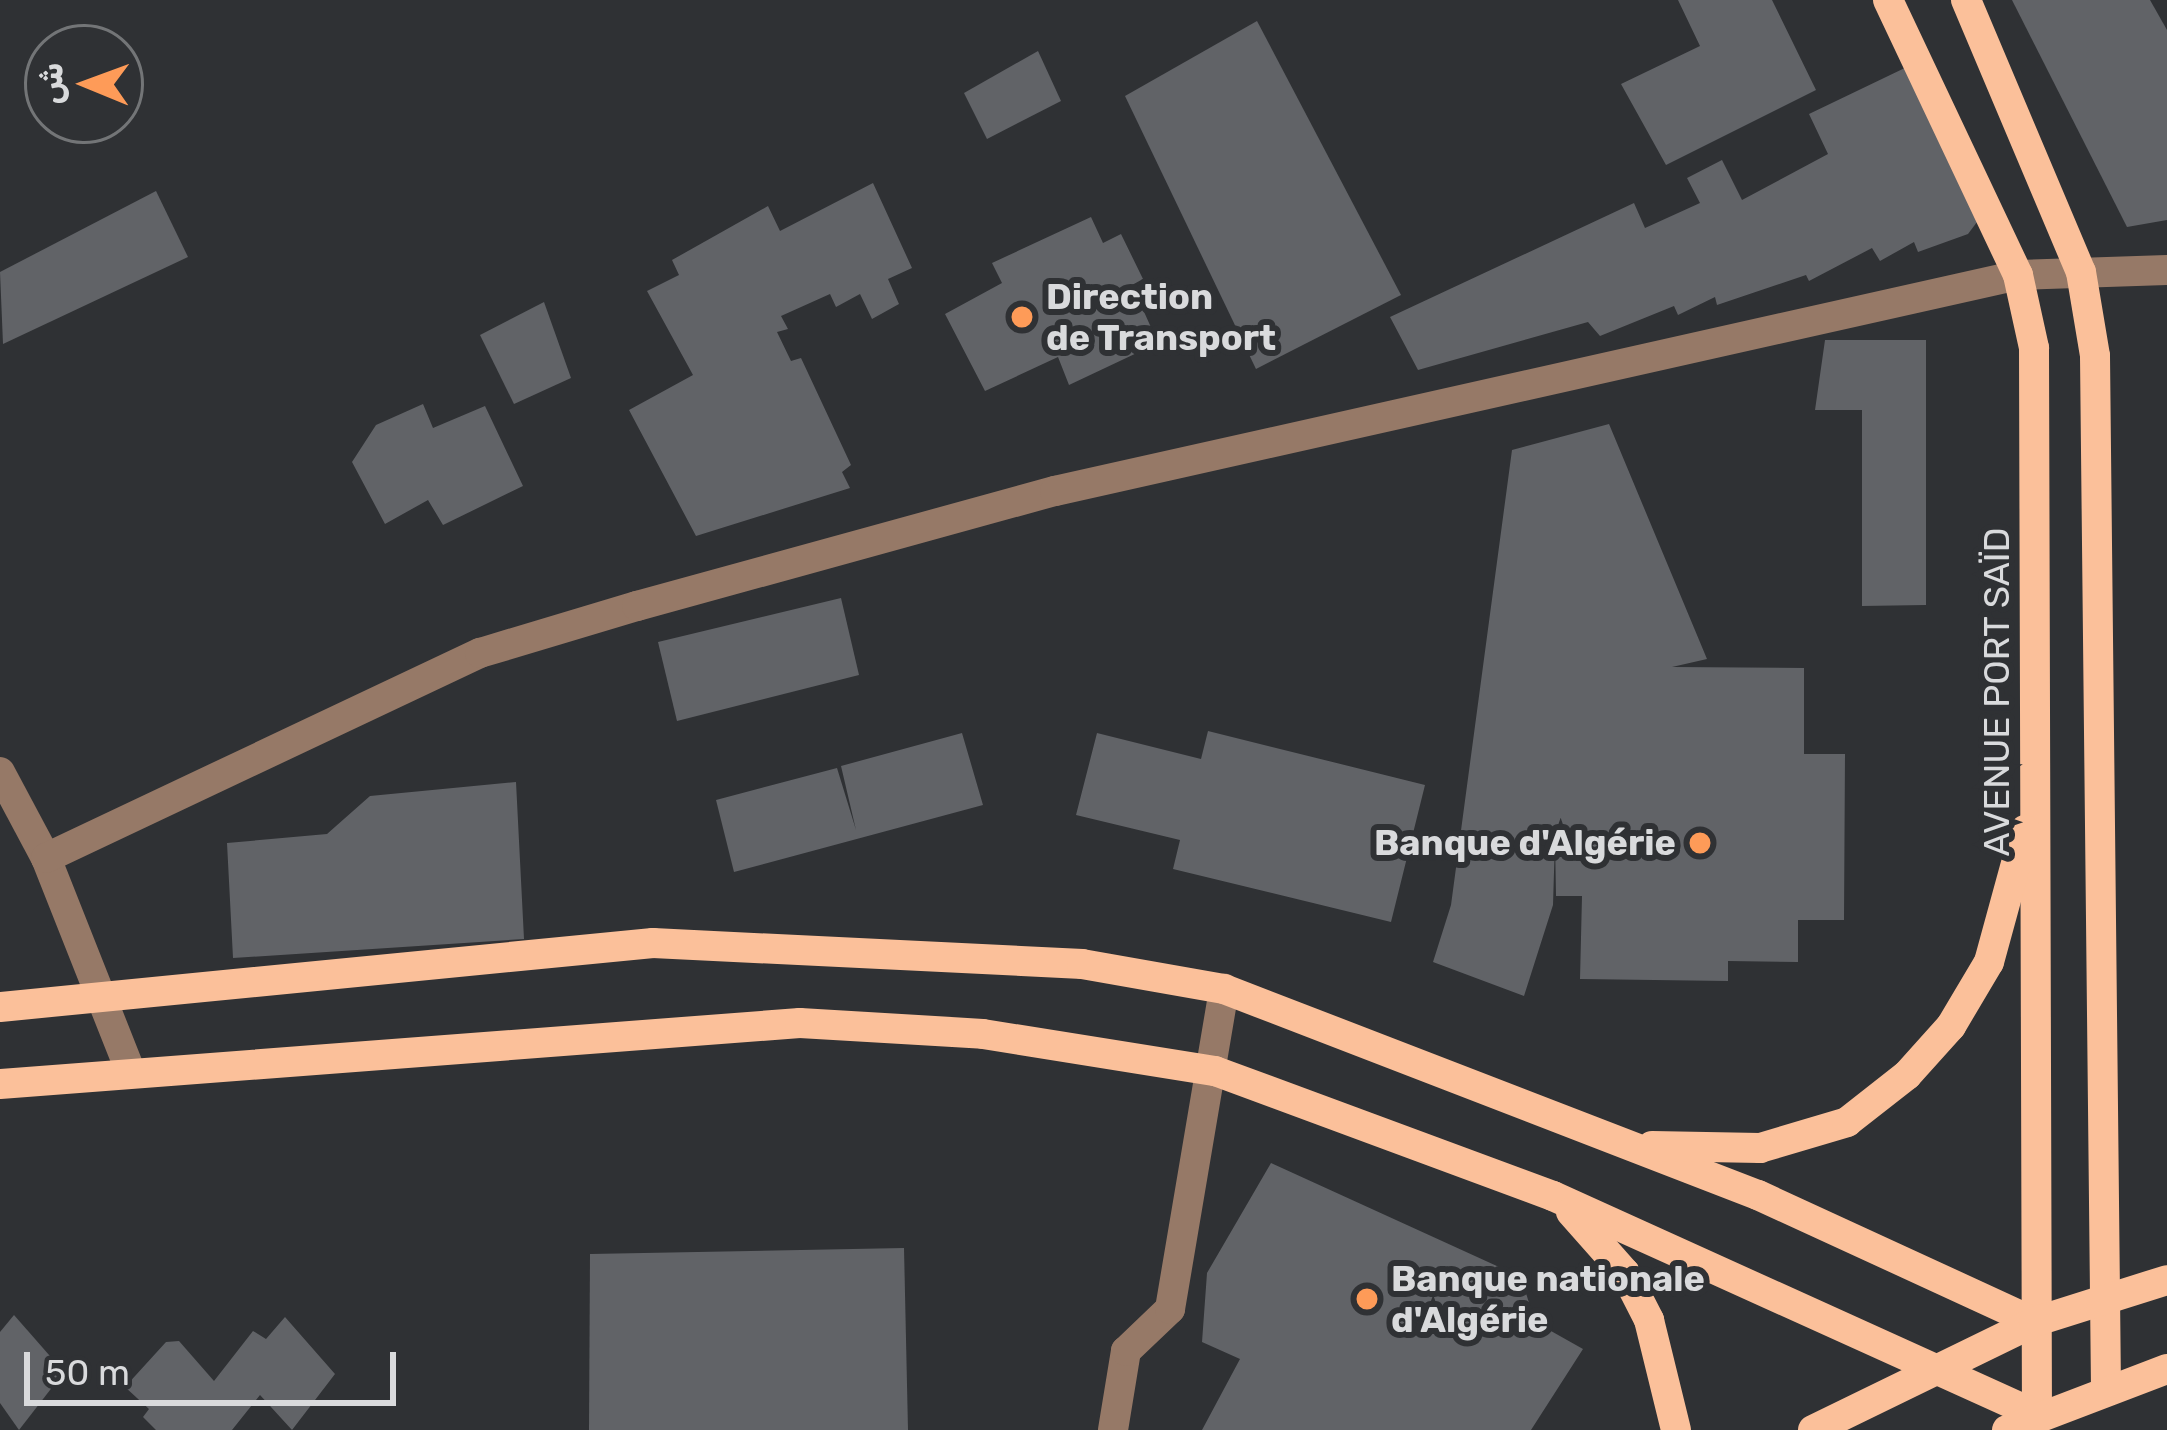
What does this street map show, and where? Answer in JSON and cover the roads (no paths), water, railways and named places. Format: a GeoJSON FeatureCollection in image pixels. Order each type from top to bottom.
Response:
{"type":"FeatureCollection","features":[{"type":"Feature","properties":{"kind":"main road","name":"AVENUE PORT SAÏD"},"geometry":{"type":"LineString","coordinates":[[1888,0],[2018,275],[2037,383],[2034,1322],[2038,1422]]}},
{"type":"Feature","properties":{"kind":"main road"},"geometry":{"type":"LineString","coordinates":[[1966,0],[2081,272],[2096,392],[2106,1389]]}},
{"type":"Feature","properties":{"kind":"main road"},"geometry":{"type":"LineString","coordinates":[[1634,1145],[1760,1148],[1847,1123],[1907,1075],[1951,1026],[1989,962],[2036,789]]}},
{"type":"Feature","properties":{"kind":"main road"},"geometry":{"type":"LineString","coordinates":[[0,1007],[653,943],[1082,964],[1224,989],[1634,1145],[2034,1322]]}},
{"type":"Feature","properties":{"kind":"main road"},"geometry":{"type":"LineString","coordinates":[[0,1084],[800,1023],[983,1034],[1215,1071],[1553,1196],[1936,1367],[2038,1422]]}},
{"type":"Feature","properties":{"kind":"main road"},"geometry":{"type":"LineString","coordinates":[[1553,1196],[1603,1246],[1649,1320],[1676,1430]]}},
{"type":"Feature","properties":{"kind":"main road"},"geometry":{"type":"LineString","coordinates":[[1813,1430],[2034,1322],[2167,1280]]}},
{"type":"Feature","properties":{"kind":"main road"},"geometry":{"type":"LineString","coordinates":[[2006,1430],[2038,1422],[2106,1389],[2167,1369]]}},
{"type":"Feature","properties":{"kind":"street"},"geometry":{"type":"LineString","coordinates":[[46,857],[480,653],[615,612],[1055,491],[2018,275],[2167,269]]}},
{"type":"Feature","properties":{"kind":"street"},"geometry":{"type":"LineString","coordinates":[[0,772],[46,857],[131,1073]]}},
{"type":"Feature","properties":{"kind":"street"},"geometry":{"type":"LineString","coordinates":[[1113,1430],[1126,1352],[1170,1309],[1215,1071],[1224,989]]}},
{"type":"Feature","properties":{"kind":"place","name":"Direction de Transport"},"geometry":{"type":"Point","coordinates":[1022,317]}},
{"type":"Feature","properties":{"kind":"place","name":"Banque d'Algérie"},"geometry":{"type":"Point","coordinates":[1700,843]}},
{"type":"Feature","properties":{"kind":"place","name":"Banque nationale d'Algérie"},"geometry":{"type":"Point","coordinates":[1367,1299]}}]}
